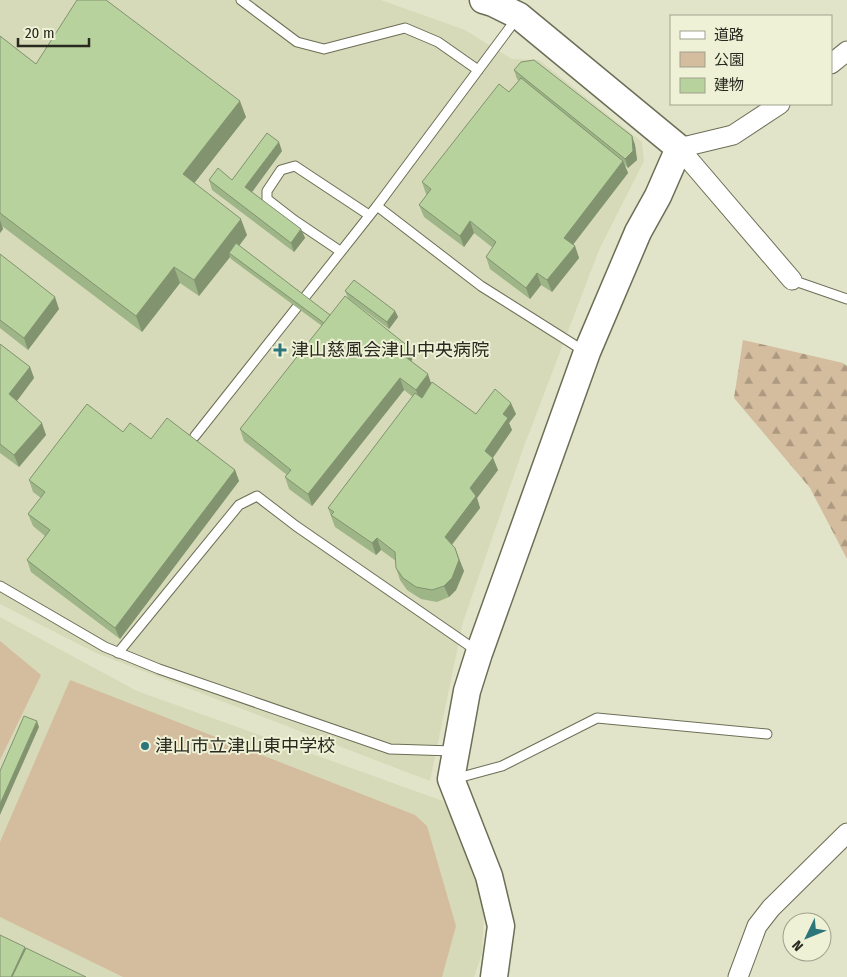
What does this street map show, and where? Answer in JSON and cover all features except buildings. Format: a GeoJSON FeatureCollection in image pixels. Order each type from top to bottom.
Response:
{"type":"FeatureCollection","features":[{"type":"Feature","properties":{"kind":"street"},"geometry":{"type":"LineString","coordinates":[[483,0],[522,8],[679,148],[792,280]]}},
{"type":"Feature","properties":{"kind":"street"},"geometry":{"type":"LineString","coordinates":[[832,63],[847,51]]}},
{"type":"Feature","properties":{"kind":"street"},"geometry":{"type":"LineString","coordinates":[[679,148],[733,135],[778,105]]}},
{"type":"Feature","properties":{"kind":"street"},"geometry":{"type":"LineString","coordinates":[[494,977],[501,926],[489,876],[451,779],[467,692],[479,653],[587,352],[638,232],[658,196],[679,148]]}},
{"type":"Feature","properties":{"kind":"street"},"geometry":{"type":"LineString","coordinates":[[738,977],[757,926],[771,908],[847,833]]}},
{"type":"Feature","properties":{"kind":"lane"},"geometry":{"type":"LineString","coordinates":[[241,0],[297,42],[324,49],[405,28],[438,42],[478,70]]}},
{"type":"Feature","properties":{"kind":"lane"},"geometry":{"type":"LineString","coordinates":[[195,436],[377,206],[522,8]]}},
{"type":"Feature","properties":{"kind":"lane"},"geometry":{"type":"LineString","coordinates":[[340,252],[267,199],[267,191],[281,170],[295,166],[369,215]]}},
{"type":"Feature","properties":{"kind":"lane"},"geometry":{"type":"LineString","coordinates":[[377,206],[481,286],[587,352]]}},
{"type":"Feature","properties":{"kind":"lane"},"geometry":{"type":"LineString","coordinates":[[792,280],[847,299]]}},
{"type":"Feature","properties":{"kind":"lane"},"geometry":{"type":"LineString","coordinates":[[118,653],[239,505],[257,496],[296,526],[479,653]]}},
{"type":"Feature","properties":{"kind":"lane"},"geometry":{"type":"LineString","coordinates":[[0,586],[105,647],[159,669],[390,749],[455,752]]}},
{"type":"Feature","properties":{"kind":"lane"},"geometry":{"type":"LineString","coordinates":[[451,779],[502,766],[596,718],[767,734]]}},
{"type":"Feature","properties":{"kind":"shaded area","name":"津山慈風会津山中央病院"},"geometry":{"type":"Polygon","coordinates":[[[0,0],[381,0],[465,30],[512,59],[539,60],[642,142],[644,161],[599,250],[523,449],[463,622],[430,781],[96,653],[0,604],[0,0]]]}},
{"type":"Feature","properties":{"kind":"shaded area","name":"津山市立津山東中学校"},"geometry":{"type":"Polygon","coordinates":[[[0,617],[137,691],[443,801],[470,857],[484,911],[482,954],[474,977],[0,977],[0,617]]]}},
{"type":"Feature","properties":{"kind":"green space"},"geometry":{"type":"Polygon","coordinates":[[[743,340],[843,363],[847,366],[847,559],[810,488],[734,398],[743,340]]]}},
{"type":"Feature","properties":{"kind":"green space"},"geometry":{"type":"Polygon","coordinates":[[[0,641],[41,675],[0,760],[0,641]]]}},
{"type":"Feature","properties":{"kind":"green space","name":"津山市立津山東中学校"},"geometry":{"type":"Polygon","coordinates":[[[70,680],[415,815],[427,826],[456,926],[442,977],[123,977],[0,917],[0,842],[70,680]]]}},
{"type":"Feature","properties":{"kind":"place","name":"津山慈風会津山中央病院"},"geometry":{"type":"Point","coordinates":[280,350]}},
{"type":"Feature","properties":{"kind":"place","name":"津山市立津山東中学校"},"geometry":{"type":"Point","coordinates":[145,746]}}]}
